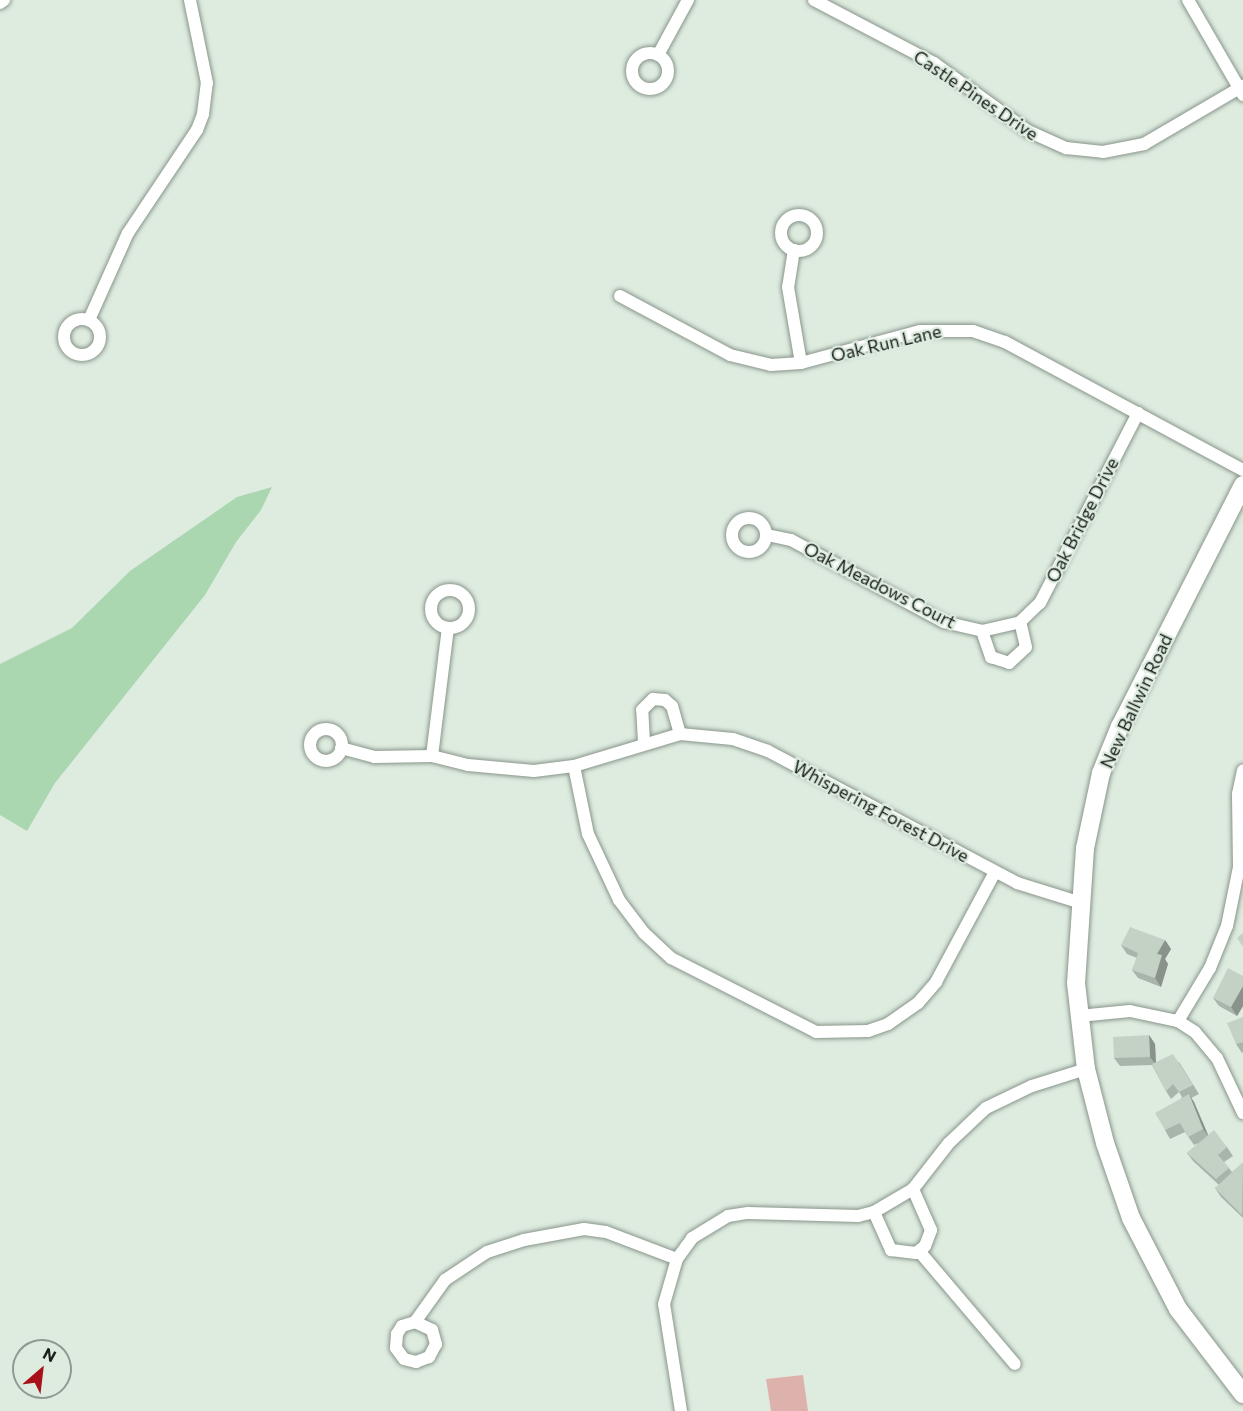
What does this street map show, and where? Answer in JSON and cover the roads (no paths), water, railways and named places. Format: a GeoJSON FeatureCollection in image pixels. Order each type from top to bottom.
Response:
{"type":"FeatureCollection","features":[{"type":"Feature","properties":{"kind":"main road","name":"New Ballwin Road"},"geometry":{"type":"LineString","coordinates":[[1243,485],[1110,748],[1090,815],[1078,902],[1078,1016],[1086,1069],[1115,1174],[1160,1277],[1197,1337],[1243,1394]]}},
{"type":"Feature","properties":{"kind":"street"},"geometry":{"type":"LineString","coordinates":[[0,3],[4,0]]}},
{"type":"Feature","properties":{"kind":"street"},"geometry":{"type":"LineString","coordinates":[[89,320],[128,233],[197,130],[203,114],[207,83],[190,0]]}},
{"type":"Feature","properties":{"kind":"street"},"geometry":{"type":"LineString","coordinates":[[658,55],[688,0]]}},
{"type":"Feature","properties":{"kind":"street","name":"Castle Pines Drive"},"geometry":{"type":"LineString","coordinates":[[814,0],[934,63],[1028,131],[1066,148],[1102,152],[1144,144],[1242,90]]}},
{"type":"Feature","properties":{"kind":"street"},"geometry":{"type":"LineString","coordinates":[[1188,0],[1242,90]]}},
{"type":"Feature","properties":{"kind":"street"},"geometry":{"type":"LineString","coordinates":[[794,250],[788,287],[801,363]]}},
{"type":"Feature","properties":{"kind":"street","name":"Oak Run Lane"},"geometry":{"type":"LineString","coordinates":[[621,296],[741,360],[771,365],[801,363],[920,331],[973,331],[1005,342],[1243,470]]}},
{"type":"Feature","properties":{"kind":"street","name":"Oak Bridge Drive"},"geometry":{"type":"LineString","coordinates":[[1020,622],[1040,603],[1138,414]]}},
{"type":"Feature","properties":{"kind":"street","name":"Oak Meadows Court"},"geometry":{"type":"LineString","coordinates":[[766,535],[791,540],[944,622],[988,630]]}},
{"type":"Feature","properties":{"kind":"street"},"geometry":{"type":"LineString","coordinates":[[1020,622],[1026,647],[1023,654],[1009,663],[991,657],[988,630],[1020,622]]}},
{"type":"Feature","properties":{"kind":"street"},"geometry":{"type":"LineString","coordinates":[[432,756],[448,628]]}},
{"type":"Feature","properties":{"kind":"street"},"geometry":{"type":"LineString","coordinates":[[644,743],[642,710],[653,699],[665,700],[672,706],[680,734]]}},
{"type":"Feature","properties":{"kind":"street","name":"Whispering Forest Drive"},"geometry":{"type":"LineString","coordinates":[[341,748],[374,757],[432,756],[511,770],[574,766],[680,734],[733,738],[768,751],[1017,884],[1078,902]]}},
{"type":"Feature","properties":{"kind":"street"},"geometry":{"type":"LineString","coordinates":[[574,766],[588,834],[619,900],[644,933],[671,958],[816,1032],[868,1031],[888,1024],[918,1003],[936,982],[995,872]]}},
{"type":"Feature","properties":{"kind":"street"},"geometry":{"type":"LineString","coordinates":[[1179,1021],[1218,951],[1238,893],[1238,794],[1243,771]]}},
{"type":"Feature","properties":{"kind":"street"},"geometry":{"type":"LineString","coordinates":[[1078,1016],[1131,1011],[1179,1021],[1195,1032],[1217,1058],[1243,1113]]}},
{"type":"Feature","properties":{"kind":"street"},"geometry":{"type":"LineString","coordinates":[[681,1411],[664,1317],[667,1286],[677,1258],[692,1238],[728,1216],[794,1212],[858,1216],[874,1212],[913,1189],[949,1143],[986,1108],[1032,1086],[1086,1069]]}},
{"type":"Feature","properties":{"kind":"street"},"geometry":{"type":"LineString","coordinates":[[874,1212],[891,1250],[907,1255],[918,1251],[925,1246],[931,1230],[913,1189]]}},
{"type":"Feature","properties":{"kind":"street"},"geometry":{"type":"LineString","coordinates":[[416,1322],[445,1280],[487,1252],[524,1240],[584,1229],[606,1232],[677,1258]]}},
{"type":"Feature","properties":{"kind":"street"},"geometry":{"type":"LineString","coordinates":[[918,1251],[1015,1364]]}}]}
